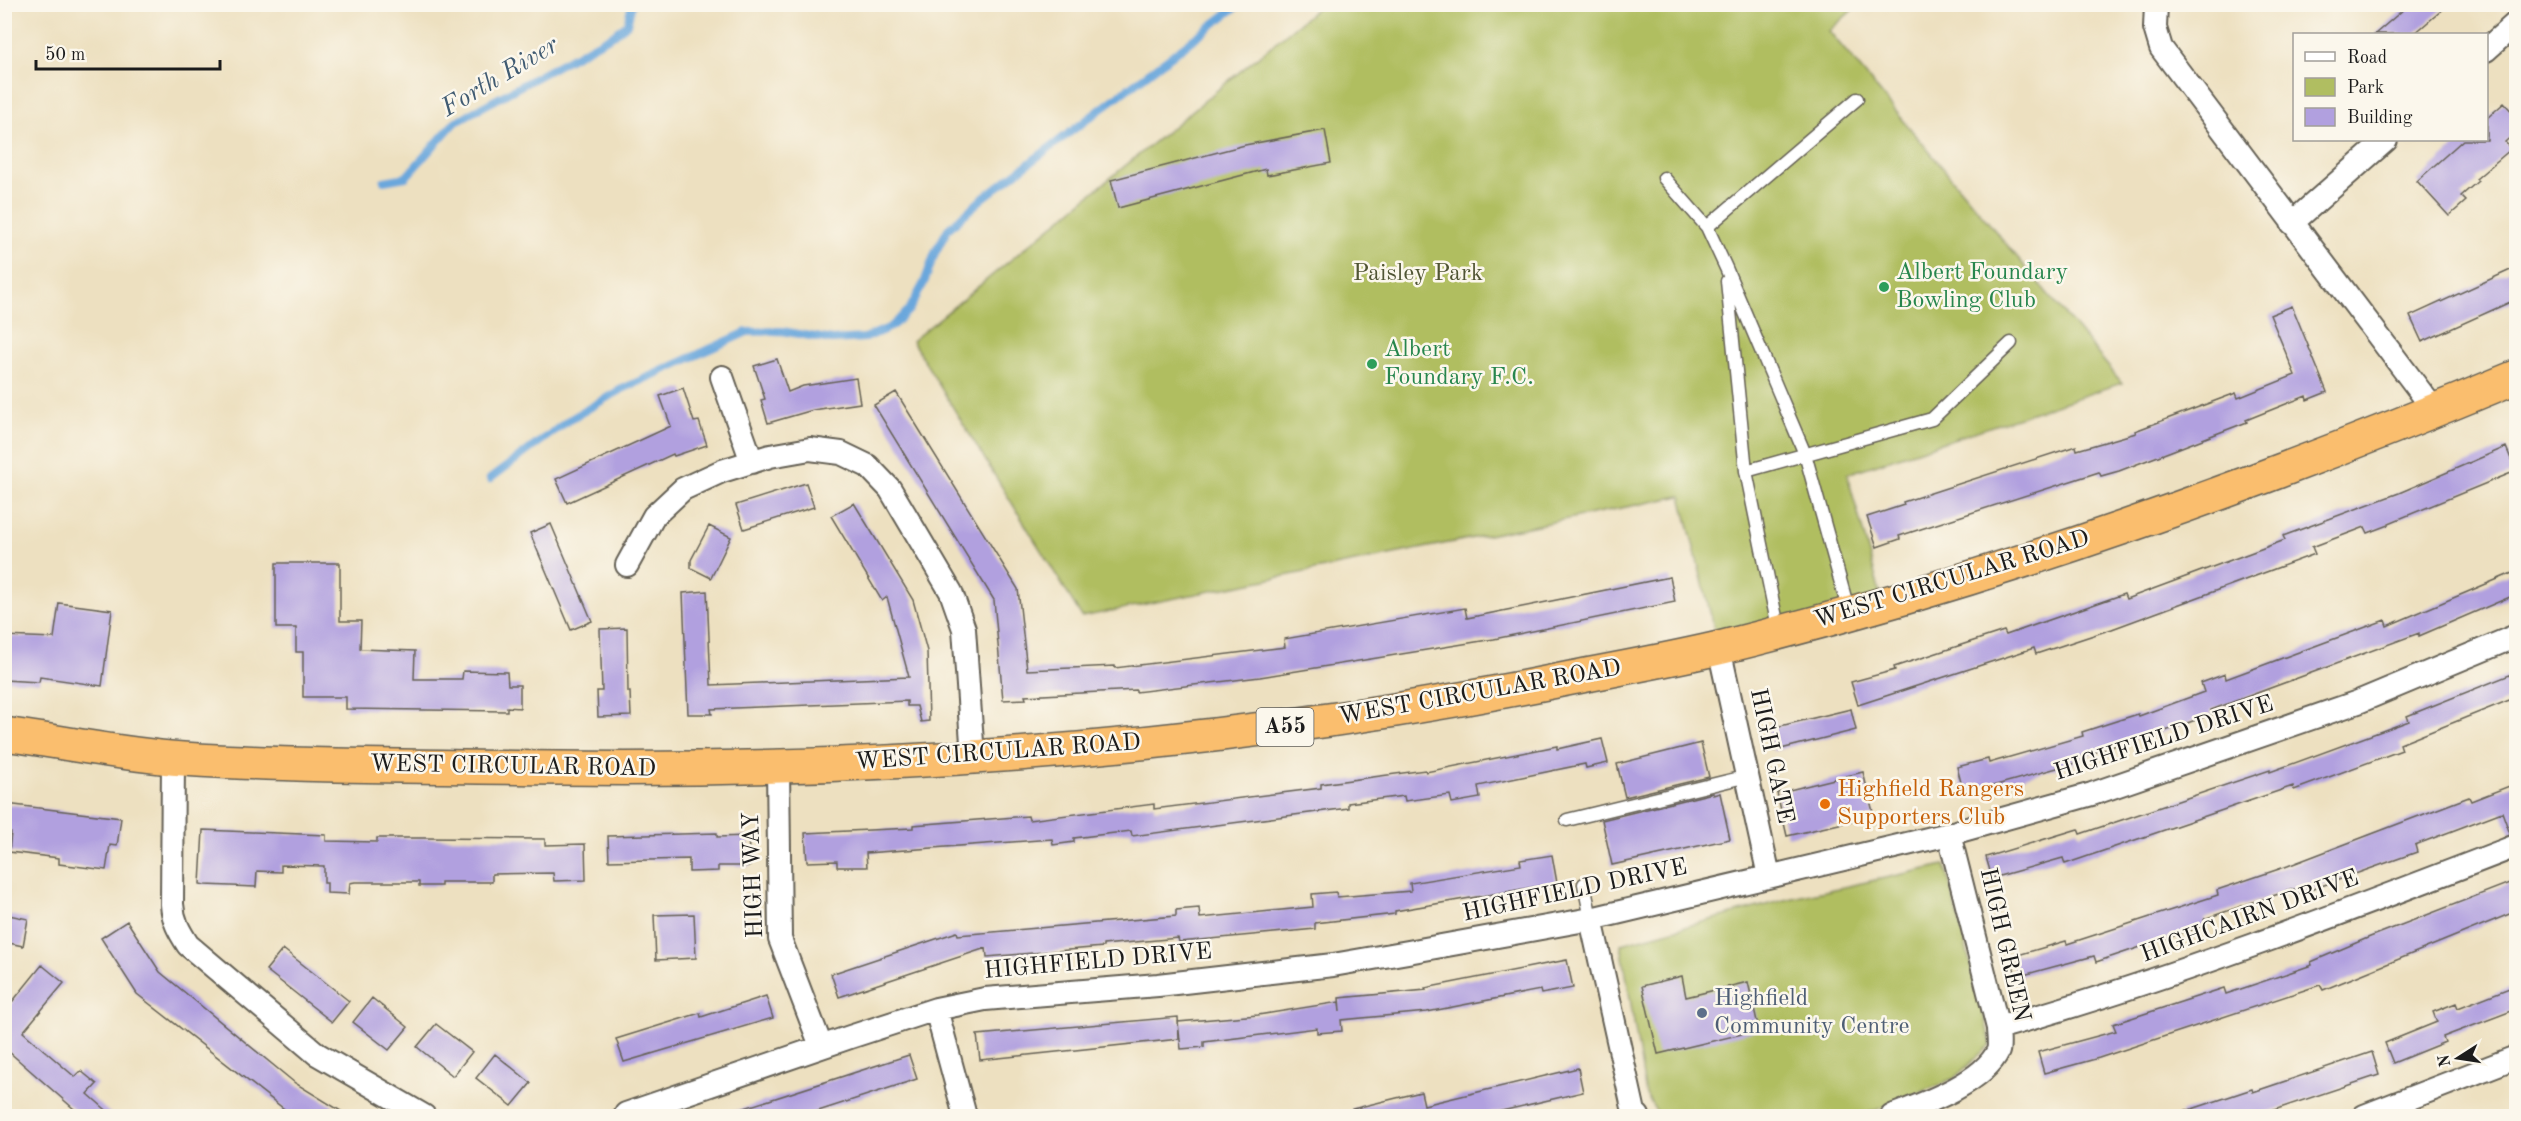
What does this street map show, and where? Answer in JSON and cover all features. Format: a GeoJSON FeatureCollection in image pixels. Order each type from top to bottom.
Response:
{"type":"FeatureCollection","features":[{"type":"Feature","properties":{"kind":"highway","name":"WEST CIRCULAR ROAD"},"geometry":{"type":"LineString","coordinates":[[4,734],[173,758],[391,766],[666,769],[778,767],[973,757],[1163,742],[1311,723],[1497,693],[1719,648],[1850,613],[1997,570],[2105,534],[2435,411],[2517,377]]}},
{"type":"Feature","properties":{"kind":"street"},"geometry":{"type":"LineString","coordinates":[[2156,4],[2155,28],[2161,48],[2435,411]]}},
{"type":"Feature","properties":{"kind":"street"},"geometry":{"type":"LineString","coordinates":[[2488,49],[2517,23]]}},
{"type":"Feature","properties":{"kind":"street"},"geometry":{"type":"LineString","coordinates":[[2292,223],[2385,141]]}},
{"type":"Feature","properties":{"kind":"street"},"geometry":{"type":"LineString","coordinates":[[722,377],[752,462]]}},
{"type":"Feature","properties":{"kind":"street"},"geometry":{"type":"LineString","coordinates":[[627,566],[654,516],[683,489],[722,471],[810,448],[842,453],[868,466],[890,489],[951,592],[964,629],[973,757]]}},
{"type":"Feature","properties":{"kind":"street","name":"HIGHFIELD DRIVE"},"geometry":{"type":"LineString","coordinates":[[626,1114],[821,1046],[936,1009],[985,999],[1158,985],[1333,965],[1591,919],[1949,834],[2092,794],[2358,702],[2517,636]]}},
{"type":"Feature","properties":{"kind":"street","name":"HIGH GATE"},"geometry":{"type":"LineString","coordinates":[[1719,648],[1769,876]]}},
{"type":"Feature","properties":{"kind":"street"},"geometry":{"type":"LineString","coordinates":[[173,758],[173,918],[188,945],[317,1054],[424,1116]]}},
{"type":"Feature","properties":{"kind":"street","name":"HIGH WAY"},"geometry":{"type":"LineString","coordinates":[[778,767],[780,939],[821,1046]]}},
{"type":"Feature","properties":{"kind":"street","name":"HIGH GREEN"},"geometry":{"type":"LineString","coordinates":[[1892,1116],[1947,1095],[1986,1066],[1999,1050],[1998,1028],[1949,834]]}},
{"type":"Feature","properties":{"kind":"street","name":"HIGHCAIRN DRIVE"},"geometry":{"type":"LineString","coordinates":[[1998,1028],[2146,984],[2244,950],[2517,846]]}},
{"type":"Feature","properties":{"kind":"street"},"geometry":{"type":"LineString","coordinates":[[1591,919],[1630,1115]]}},
{"type":"Feature","properties":{"kind":"street"},"geometry":{"type":"LineString","coordinates":[[936,1009],[965,1116]]}},
{"type":"Feature","properties":{"kind":"street"},"geometry":{"type":"LineString","coordinates":[[2364,1116],[2514,1063]]}},
{"type":"Feature","properties":{"kind":"lane"},"geometry":{"type":"LineString","coordinates":[[1707,226],[1857,99]]}},
{"type":"Feature","properties":{"kind":"lane"},"geometry":{"type":"LineString","coordinates":[[1664,178],[1707,226],[1726,268],[1805,454],[1850,613]]}},
{"type":"Feature","properties":{"kind":"lane"},"geometry":{"type":"LineString","coordinates":[[1726,268],[1746,471],[1779,632]]}},
{"type":"Feature","properties":{"kind":"lane"},"geometry":{"type":"LineString","coordinates":[[1746,471],[1932,419],[2012,344]]}},
{"type":"Feature","properties":{"kind":"lane"},"geometry":{"type":"LineString","coordinates":[[1568,820],[1748,776]]}},
{"type":"Feature","properties":{"kind":"lane"},"geometry":{"type":"LineString","coordinates":[[1584,884],[1591,919]]}},
{"type":"Feature","properties":{"kind":"green space","name":"Paisley Park"},"geometry":{"type":"Polygon","coordinates":[[[1859,4],[1829,31],[2122,383],[1847,474],[1883,604],[1719,648],[1681,496],[1082,617],[912,341],[1321,5],[1859,4]]]}},
{"type":"Feature","properties":{"kind":"green space"},"geometry":{"type":"Polygon","coordinates":[[[1945,865],[1991,1044],[1952,1080],[1861,1116],[1659,1116],[1646,1095],[1621,944],[1788,899],[1945,865]]]}},
{"type":"Feature","properties":{"kind":"building"},"geometry":{"type":"Polygon","coordinates":[[[2410,4],[2449,4],[2415,33],[2376,33],[2410,4]]]}},
{"type":"Feature","properties":{"kind":"building"},"geometry":{"type":"Polygon","coordinates":[[[2504,103],[2517,117],[2517,131],[2505,142],[2511,149],[2476,179],[2478,181],[2461,196],[2466,201],[2449,216],[2417,181],[2462,141],[2488,141],[2488,117],[2504,103]]]}},
{"type":"Feature","properties":{"kind":"building"},"geometry":{"type":"Polygon","coordinates":[[[1325,130],[1331,163],[1267,175],[1266,169],[1118,208],[1111,180],[1245,145],[1325,130]]]}},
{"type":"Feature","properties":{"kind":"building"},"geometry":{"type":"Polygon","coordinates":[[[2517,267],[2517,299],[2422,342],[2410,316],[2517,267]]]}},
{"type":"Feature","properties":{"kind":"building"},"geometry":{"type":"Polygon","coordinates":[[[2292,306],[2327,392],[2307,400],[2306,396],[2246,420],[2247,422],[2119,471],[2101,476],[2099,472],[1899,536],[1900,539],[1877,547],[1867,517],[1904,505],[1903,502],[2076,446],[2077,450],[2136,433],[2135,431],[2236,393],[2238,398],[2295,375],[2270,315],[2292,306]]]}},
{"type":"Feature","properties":{"kind":"building"},"geometry":{"type":"Polygon","coordinates":[[[777,359],[788,392],[803,386],[856,378],[860,403],[813,410],[768,423],[761,400],[765,399],[754,366],[777,359]]]}},
{"type":"Feature","properties":{"kind":"building"},"geometry":{"type":"Polygon","coordinates":[[[683,388],[694,422],[699,421],[707,445],[674,456],[673,454],[567,503],[556,479],[671,426],[660,396],[683,388]]]}},
{"type":"Feature","properties":{"kind":"building"},"geometry":{"type":"Polygon","coordinates":[[[896,392],[1018,589],[1027,670],[1115,666],[1115,668],[1285,647],[1284,639],[1465,608],[1467,618],[1670,577],[1675,602],[1494,639],[1260,677],[1136,692],[1136,690],[1025,696],[1026,699],[1003,700],[994,600],[874,405],[896,392]]]}},
{"type":"Feature","properties":{"kind":"building"},"geometry":{"type":"Polygon","coordinates":[[[2506,447],[2516,471],[2389,523],[2389,525],[2368,533],[2365,527],[2312,547],[2315,554],[2112,629],[2036,654],[2034,648],[1858,705],[1851,682],[1895,670],[1894,667],[2004,631],[2006,635],[2124,594],[2126,599],[2285,540],[2283,536],[2399,493],[2506,447]]]}},
{"type":"Feature","properties":{"kind":"building"},"geometry":{"type":"Polygon","coordinates":[[[806,483],[814,507],[744,529],[736,505],[806,483]]]}},
{"type":"Feature","properties":{"kind":"building"},"geometry":{"type":"Polygon","coordinates":[[[854,503],[913,600],[927,651],[929,721],[921,722],[917,706],[907,706],[907,701],[711,709],[712,714],[688,714],[683,593],[707,591],[711,685],[909,677],[887,597],[882,601],[831,516],[854,503]]]}},
{"type":"Feature","properties":{"kind":"building"},"geometry":{"type":"Polygon","coordinates":[[[551,524],[592,621],[571,630],[530,533],[551,524]]]}},
{"type":"Feature","properties":{"kind":"building"},"geometry":{"type":"Polygon","coordinates":[[[709,526],[731,537],[711,578],[691,568],[691,560],[709,526]]]}},
{"type":"Feature","properties":{"kind":"building"},"geometry":{"type":"Polygon","coordinates":[[[276,563],[340,563],[340,621],[361,621],[360,649],[415,651],[414,679],[462,679],[463,671],[507,672],[508,685],[520,685],[520,708],[507,707],[507,711],[346,709],[346,697],[303,697],[303,652],[296,652],[296,628],[276,628],[276,563]]]}},
{"type":"Feature","properties":{"kind":"building"},"geometry":{"type":"Polygon","coordinates":[[[2517,571],[2517,594],[2419,636],[2419,633],[2211,710],[2212,714],[2160,733],[2159,731],[2074,759],[2075,763],[1964,794],[1957,767],[1988,759],[1989,763],[2083,736],[2082,732],[2138,714],[2139,716],[2204,692],[2201,683],[2225,674],[2226,679],[2385,620],[2387,626],[2517,571]]]}},
{"type":"Feature","properties":{"kind":"building"},"geometry":{"type":"Polygon","coordinates":[[[59,603],[112,610],[102,686],[40,677],[39,682],[4,680],[4,636],[54,638],[59,603]]]}},
{"type":"Feature","properties":{"kind":"building"},"geometry":{"type":"Polygon","coordinates":[[[627,628],[628,692],[630,692],[631,716],[598,717],[597,691],[602,691],[600,629],[627,628]]]}},
{"type":"Feature","properties":{"kind":"building"},"geometry":{"type":"Polygon","coordinates":[[[2517,672],[2517,697],[2400,744],[2402,750],[2294,790],[2293,786],[2065,864],[2063,858],[1992,878],[1986,857],[2078,829],[2080,834],[2270,770],[2270,772],[2409,721],[2407,716],[2517,672]]]}},
{"type":"Feature","properties":{"kind":"building"},"geometry":{"type":"Polygon","coordinates":[[[1851,709],[1856,730],[1773,751],[1768,729],[1851,709]]]}},
{"type":"Feature","properties":{"kind":"building"},"geometry":{"type":"Polygon","coordinates":[[[1602,739],[1608,763],[1586,768],[1585,764],[1478,786],[1480,798],[1452,803],[1450,795],[1405,801],[1404,796],[1348,803],[1348,808],[1132,836],[1131,831],[1074,838],[1074,842],[1053,845],[1052,839],[866,853],[867,867],[837,867],[837,861],[807,862],[805,833],[913,828],[913,825],[1028,816],[1029,820],[1154,804],[1154,809],[1321,788],[1321,784],[1425,770],[1426,772],[1602,739]]]}},
{"type":"Feature","properties":{"kind":"building"},"geometry":{"type":"Polygon","coordinates":[[[1701,743],[1709,777],[1625,797],[1617,764],[1701,743]]]}},
{"type":"Feature","properties":{"kind":"building","name":"Highfield Rangers Supporters Club"},"geometry":{"type":"Polygon","coordinates":[[[1863,772],[1874,816],[1787,836],[1777,793],[1863,772]]]}},
{"type":"Feature","properties":{"kind":"building"},"geometry":{"type":"Polygon","coordinates":[[[2517,783],[2517,833],[2510,834],[2502,812],[2415,845],[2417,852],[2296,895],[2294,889],[2251,903],[2204,919],[2206,925],[2096,962],[2094,956],[2016,977],[2011,957],[2066,941],[2067,944],[2218,895],[2217,890],[2285,867],[2469,797],[2471,801],[2517,783]]]}},
{"type":"Feature","properties":{"kind":"building"},"geometry":{"type":"Polygon","coordinates":[[[1713,793],[1713,795],[1720,793],[1730,839],[1612,865],[1602,820],[1713,793]]]}},
{"type":"Feature","properties":{"kind":"building"},"geometry":{"type":"Polygon","coordinates":[[[6,804],[121,818],[117,846],[110,845],[106,870],[59,864],[59,858],[9,852],[11,833],[4,832],[6,804]]]}},
{"type":"Feature","properties":{"kind":"building"},"geometry":{"type":"Polygon","coordinates":[[[203,830],[326,835],[326,841],[377,842],[377,838],[545,839],[545,845],[585,844],[586,880],[554,881],[553,873],[492,874],[492,882],[441,882],[441,886],[419,886],[419,882],[355,882],[350,883],[349,894],[327,893],[327,883],[324,883],[324,866],[281,865],[281,872],[257,871],[256,887],[205,885],[200,884],[203,830]]]}},
{"type":"Feature","properties":{"kind":"building"},"geometry":{"type":"Polygon","coordinates":[[[717,833],[717,837],[748,836],[750,866],[718,866],[718,871],[689,872],[689,859],[609,861],[608,836],[717,833]]]}},
{"type":"Feature","properties":{"kind":"building"},"geometry":{"type":"Polygon","coordinates":[[[1552,855],[1557,883],[1395,911],[1395,914],[1315,923],[1315,929],[1179,942],[1178,938],[987,957],[986,948],[839,997],[831,974],[957,932],[958,935],[1176,916],[1176,910],[1199,908],[1200,918],[1313,907],[1312,894],[1336,892],[1337,897],[1411,891],[1410,883],[1521,865],[1520,860],[1552,855]]]}},
{"type":"Feature","properties":{"kind":"building"},"geometry":{"type":"Polygon","coordinates":[[[2517,880],[2517,911],[2323,990],[2320,985],[2099,1058],[2044,1073],[2038,1052],[2116,1031],[2113,1024],[2224,988],[2226,994],[2312,965],[2311,962],[2370,937],[2517,880]]]}},
{"type":"Feature","properties":{"kind":"building"},"geometry":{"type":"Polygon","coordinates":[[[4,914],[28,919],[23,946],[4,942],[4,914]]]}},
{"type":"Feature","properties":{"kind":"building"},"geometry":{"type":"Polygon","coordinates":[[[694,914],[696,958],[656,960],[654,915],[694,914]]]}},
{"type":"Feature","properties":{"kind":"building"},"geometry":{"type":"Polygon","coordinates":[[[127,921],[160,972],[295,1083],[349,1116],[279,1116],[284,1109],[137,994],[101,938],[127,921]]]}},
{"type":"Feature","properties":{"kind":"building"},"geometry":{"type":"Polygon","coordinates":[[[283,949],[349,1001],[332,1022],[266,970],[283,949]]]}},
{"type":"Feature","properties":{"kind":"building"},"geometry":{"type":"Polygon","coordinates":[[[1567,960],[1573,988],[1541,994],[1540,990],[1427,1012],[1341,1020],[1342,1031],[1317,1033],[1317,1028],[1204,1042],[1204,1047],[1181,1049],[1178,1022],[1258,1015],[1339,1002],[1340,1012],[1339,998],[1426,990],[1425,988],[1567,960]]]}},
{"type":"Feature","properties":{"kind":"building"},"geometry":{"type":"Polygon","coordinates":[[[42,965],[64,983],[23,1032],[75,1077],[81,1071],[97,1084],[88,1094],[113,1116],[82,1116],[8,1051],[4,1055],[4,1012],[42,965]]]}},
{"type":"Feature","properties":{"kind":"building","name":"Highfield Community Centre"},"geometry":{"type":"Polygon","coordinates":[[[1682,976],[1686,997],[1748,982],[1759,1030],[1658,1054],[1642,986],[1682,976]]]}},
{"type":"Feature","properties":{"kind":"building"},"geometry":{"type":"Polygon","coordinates":[[[2517,985],[2517,1009],[2443,1037],[2445,1042],[2393,1063],[2385,1043],[2437,1022],[2433,1012],[2456,1003],[2458,1008],[2517,985]]]}},
{"type":"Feature","properties":{"kind":"building"},"geometry":{"type":"Polygon","coordinates":[[[766,996],[773,1018],[624,1062],[616,1039],[700,1013],[701,1017],[766,996]]]}},
{"type":"Feature","properties":{"kind":"building"},"geometry":{"type":"Polygon","coordinates":[[[372,998],[408,1027],[389,1050],[353,1022],[372,998]]]}},
{"type":"Feature","properties":{"kind":"building"},"geometry":{"type":"Polygon","coordinates":[[[1178,1017],[1179,1039],[980,1060],[977,1035],[1178,1017]]]}},
{"type":"Feature","properties":{"kind":"building"},"geometry":{"type":"Polygon","coordinates":[[[436,1024],[472,1052],[453,1076],[417,1047],[436,1024]]]}},
{"type":"Feature","properties":{"kind":"building"},"geometry":{"type":"Polygon","coordinates":[[[2372,1052],[2379,1075],[2271,1111],[2250,1116],[2181,1116],[2180,1113],[2252,1089],[2253,1092],[2372,1052]]]}},
{"type":"Feature","properties":{"kind":"building"},"geometry":{"type":"Polygon","coordinates":[[[495,1054],[531,1083],[512,1106],[476,1078],[495,1054]]]}},
{"type":"Feature","properties":{"kind":"building"},"geometry":{"type":"Polygon","coordinates":[[[909,1055],[917,1079],[803,1116],[732,1116],[732,1112],[909,1055]]]}},
{"type":"Feature","properties":{"kind":"building"},"geometry":{"type":"Polygon","coordinates":[[[1578,1068],[1583,1092],[1480,1116],[1353,1116],[1352,1109],[1421,1092],[1424,1105],[1578,1068]]]}},
{"type":"Feature","properties":{"kind":"waterway","name":"Forth River"},"geometry":{"type":"LineString","coordinates":[[384,181],[406,177],[455,122],[613,35],[627,24],[632,4]]}},
{"type":"Feature","properties":{"kind":"waterway"},"geometry":{"type":"LineString","coordinates":[[490,479],[569,420],[620,390],[747,332],[782,331],[832,340],[865,338],[891,327],[909,310],[924,283],[935,253],[948,229],[983,198],[1240,4]]}},
{"type":"Feature","properties":{"kind":"place","name":"Albert Foundary Bowling Club"},"geometry":{"type":"Point","coordinates":[1884,287]}},
{"type":"Feature","properties":{"kind":"place","name":"Albert Foundary F.C."},"geometry":{"type":"Point","coordinates":[1372,364]}},
{"type":"Feature","properties":{"kind":"place","name":"Highfield Rangers Supporters Club"},"geometry":{"type":"Point","coordinates":[1825,804]}},
{"type":"Feature","properties":{"kind":"place","name":"Highfield Community Centre"},"geometry":{"type":"Point","coordinates":[1702,1013]}}]}
